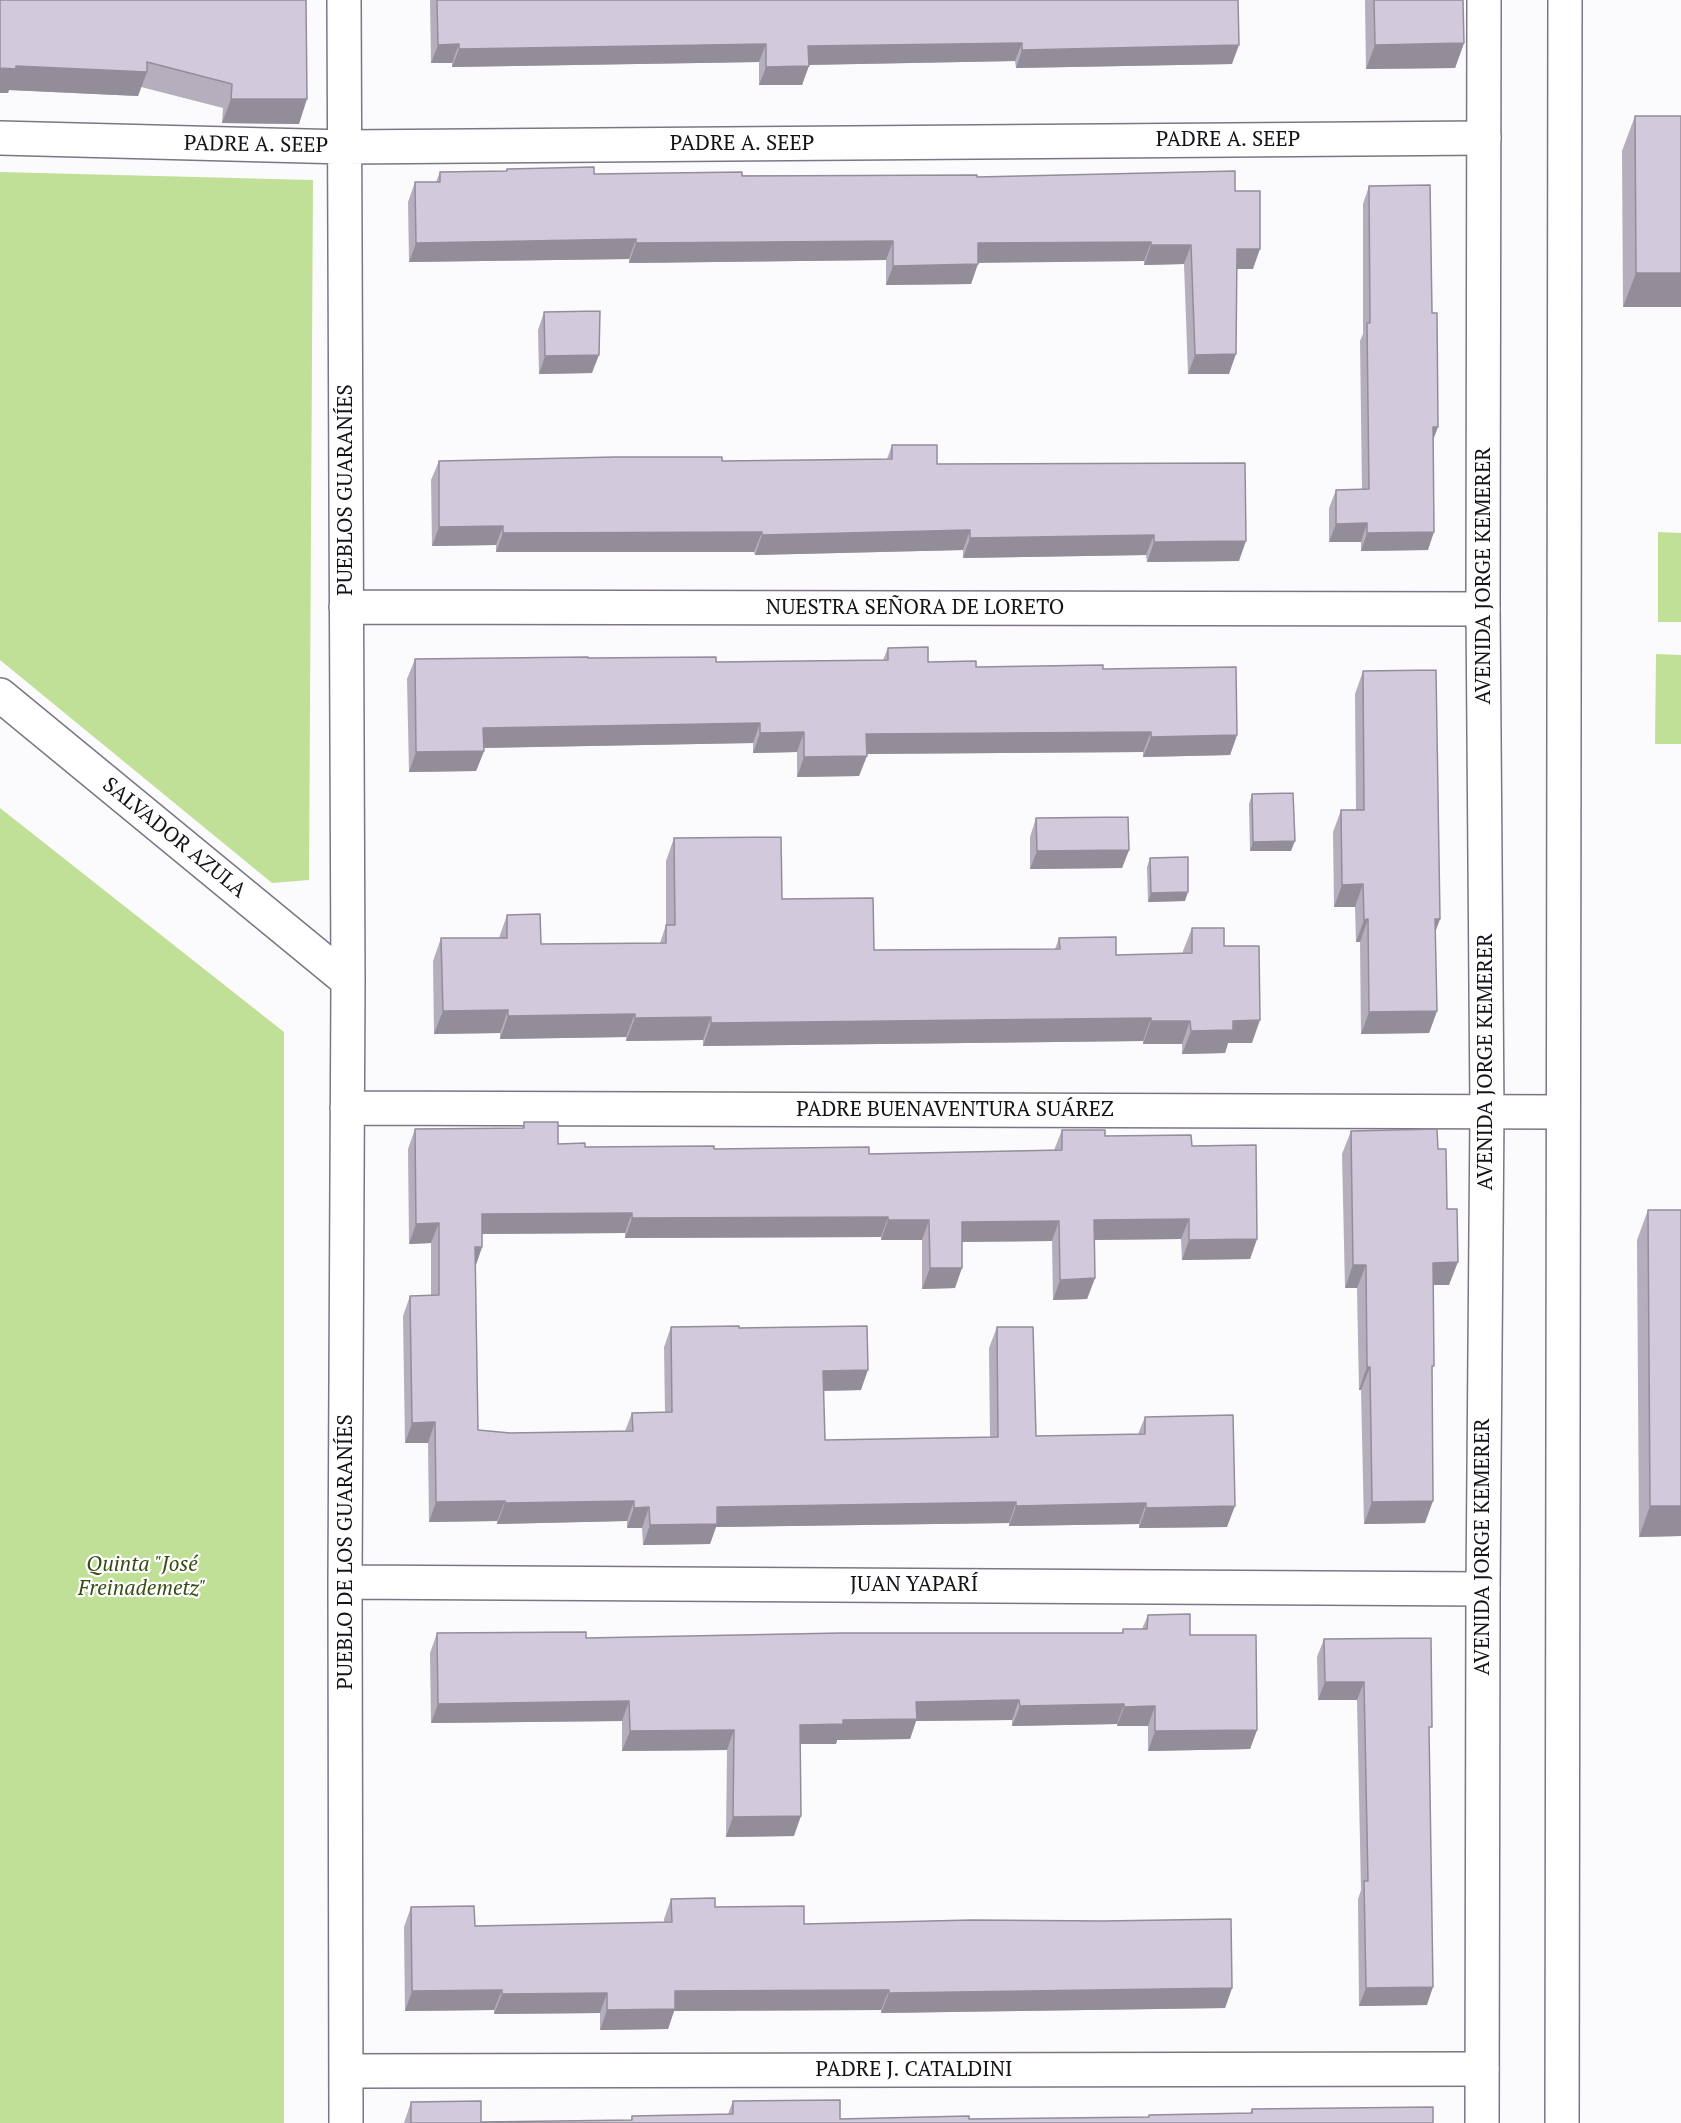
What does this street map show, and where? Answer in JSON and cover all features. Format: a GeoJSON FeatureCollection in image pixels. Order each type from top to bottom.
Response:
{"type":"FeatureCollection","features":[{"type":"Feature","properties":{"kind":"street","name":"PUEBLOS GUARANÍES"},"geometry":{"type":"LineString","coordinates":[[344,0],[348,981]]}},
{"type":"Feature","properties":{"kind":"street","name":"AVENIDA JORGE KEMERER"},"geometry":{"type":"LineString","coordinates":[[1482,2123],[1482,1589],[1487,1112],[1483,609],[1484,0]]}},
{"type":"Feature","properties":{"kind":"street"},"geometry":{"type":"LineString","coordinates":[[1562,2123],[1564,0]]}},
{"type":"Feature","properties":{"kind":"street","name":"PADRE A. SEEP"},"geometry":{"type":"LineString","coordinates":[[0,138],[345,147],[1484,138]]}},
{"type":"Feature","properties":{"kind":"street","name":"NUESTRA SEÑORA DE LORETO"},"geometry":{"type":"LineString","coordinates":[[346,607],[1483,609]]}},
{"type":"Feature","properties":{"kind":"street","name":"SALVADOR AZULA"},"geometry":{"type":"LineString","coordinates":[[0,695],[348,981]]}},
{"type":"Feature","properties":{"kind":"street","name":"PUEBLO DE LOS GUARANÍES"},"geometry":{"type":"LineString","coordinates":[[346,2123],[345,1582],[348,981]]}},
{"type":"Feature","properties":{"kind":"street","name":"PADRE BUENAVENTURA SUÁREZ"},"geometry":{"type":"LineString","coordinates":[[347,1108],[1563,1112]]}},
{"type":"Feature","properties":{"kind":"street","name":"JUAN YAPARÍ"},"geometry":{"type":"LineString","coordinates":[[345,1582],[1482,1589]]}},
{"type":"Feature","properties":{"kind":"street","name":"PADRE J. CATALDINI"},"geometry":{"type":"LineString","coordinates":[[346,2071],[1482,2069]]}},
{"type":"Feature","properties":{"kind":"green space"},"geometry":{"type":"Polygon","coordinates":[[[0,172],[313,180],[309,880],[272,883],[0,660],[0,172]]]}},
{"type":"Feature","properties":{"kind":"green space"},"geometry":{"type":"Polygon","coordinates":[[[1658,532],[1681,533],[1681,622],[1658,622],[1658,532]]]}},
{"type":"Feature","properties":{"kind":"green space"},"geometry":{"type":"Polygon","coordinates":[[[1656,654],[1681,655],[1681,744],[1655,744],[1656,654]]]}},
{"type":"Feature","properties":{"kind":"green space","name":"Quinta \"José Freinademetz\""},"geometry":{"type":"Polygon","coordinates":[[[0,808],[284,1032],[284,2123],[0,2123],[0,808]]]}},
{"type":"Feature","properties":{"kind":"building"},"geometry":{"type":"Polygon","coordinates":[[[0,0],[306,0],[307,99],[231,99],[232,84],[147,62],[147,72],[16,66],[16,69],[0,68],[0,0]]]}},
{"type":"Feature","properties":{"kind":"building"},"geometry":{"type":"Polygon","coordinates":[[[437,0],[1238,0],[1239,45],[1022,50],[1022,43],[808,46],[809,66],[766,67],[766,44],[459,49],[459,44],[438,45],[437,0]]]}},
{"type":"Feature","properties":{"kind":"building"},"geometry":{"type":"Polygon","coordinates":[[[1374,0],[1463,0],[1464,43],[1375,45],[1374,0]]]}},
{"type":"Feature","properties":{"kind":"building"},"geometry":{"type":"Polygon","coordinates":[[[1635,116],[1681,116],[1681,273],[1636,273],[1635,116]]]}},
{"type":"Feature","properties":{"kind":"building"},"geometry":{"type":"Polygon","coordinates":[[[594,167],[594,174],[742,172],[742,176],[977,175],[977,177],[1235,171],[1235,191],[1260,191],[1260,249],[1237,249],[1236,354],[1195,355],[1191,245],[1151,245],[1151,242],[978,243],[978,264],[893,266],[893,241],[636,243],[636,239],[416,243],[415,182],[440,182],[440,172],[594,167]]]}},
{"type":"Feature","properties":{"kind":"building"},"geometry":{"type":"Polygon","coordinates":[[[1430,185],[1432,313],[1437,313],[1438,427],[1433,427],[1434,532],[1367,533],[1367,523],[1336,524],[1336,490],[1369,489],[1367,323],[1370,323],[1369,186],[1430,185]]]}},
{"type":"Feature","properties":{"kind":"building"},"geometry":{"type":"Polygon","coordinates":[[[600,311],[599,355],[545,356],[544,312],[600,311]]]}},
{"type":"Feature","properties":{"kind":"building"},"geometry":{"type":"Polygon","coordinates":[[[892,445],[937,445],[937,464],[1245,463],[1246,541],[1154,542],[1154,535],[970,538],[970,530],[762,535],[762,532],[503,533],[503,526],[439,527],[439,461],[614,457],[722,457],[722,461],[892,459],[892,445]]]}},
{"type":"Feature","properties":{"kind":"building"},"geometry":{"type":"Polygon","coordinates":[[[928,647],[928,662],[976,661],[976,667],[1103,665],[1103,669],[1236,667],[1237,735],[1151,737],[1151,732],[866,734],[867,756],[804,757],[804,732],[760,733],[760,723],[483,728],[484,751],[416,752],[415,659],[716,657],[716,662],[888,660],[888,648],[928,647]]]}},
{"type":"Feature","properties":{"kind":"building"},"geometry":{"type":"Polygon","coordinates":[[[1436,670],[1440,919],[1435,919],[1437,1011],[1369,1012],[1368,919],[1364,920],[1363,884],[1342,885],[1341,810],[1364,810],[1363,671],[1436,670]]]}},
{"type":"Feature","properties":{"kind":"building"},"geometry":{"type":"Polygon","coordinates":[[[1293,793],[1295,841],[1253,842],[1252,794],[1293,793]]]}},
{"type":"Feature","properties":{"kind":"building"},"geometry":{"type":"Polygon","coordinates":[[[1128,817],[1129,850],[1037,851],[1036,818],[1128,817]]]}},
{"type":"Feature","properties":{"kind":"building"},"geometry":{"type":"Polygon","coordinates":[[[781,837],[782,899],[873,898],[874,950],[1060,949],[1059,938],[1116,937],[1116,955],[1192,953],[1192,928],[1224,928],[1224,946],[1259,946],[1260,1020],[1233,1021],[1233,1030],[1191,1031],[1190,1021],[1151,1021],[1151,1018],[711,1023],[711,1017],[635,1018],[635,1014],[508,1016],[508,1010],[443,1011],[441,938],[507,938],[507,915],[540,914],[541,944],[666,943],[666,925],[675,925],[674,838],[781,837]]]}},
{"type":"Feature","properties":{"kind":"building"},"geometry":{"type":"Polygon","coordinates":[[[1188,857],[1188,892],[1151,893],[1150,858],[1188,857]]]}},
{"type":"Feature","properties":{"kind":"building"},"geometry":{"type":"Polygon","coordinates":[[[524,1122],[558,1122],[558,1144],[585,1143],[585,1147],[714,1146],[714,1149],[869,1147],[869,1154],[1062,1150],[1062,1130],[1105,1130],[1105,1136],[1191,1135],[1192,1146],[1256,1145],[1257,1239],[1189,1240],[1189,1219],[1094,1220],[1095,1278],[1060,1280],[1059,1221],[962,1222],[962,1268],[930,1268],[929,1220],[888,1220],[888,1217],[632,1218],[632,1213],[482,1214],[482,1247],[475,1247],[478,1430],[510,1433],[633,1431],[632,1413],[672,1412],[671,1327],[867,1326],[868,1370],[823,1371],[825,1440],[998,1437],[997,1327],[1033,1327],[1036,1436],[1145,1434],[1145,1417],[1233,1415],[1235,1506],[1146,1508],[1146,1503],[1016,1506],[1016,1502],[717,1507],[717,1524],[650,1525],[649,1507],[634,1508],[634,1501],[436,1502],[435,1422],[412,1423],[410,1296],[439,1295],[439,1223],[416,1224],[415,1129],[524,1128],[524,1122]]]}},
{"type":"Feature","properties":{"kind":"building"},"geometry":{"type":"Polygon","coordinates":[[[1437,1129],[1438,1149],[1446,1149],[1447,1209],[1457,1209],[1458,1262],[1433,1263],[1433,1501],[1372,1502],[1366,1265],[1353,1265],[1351,1131],[1437,1129]]]}},
{"type":"Feature","properties":{"kind":"building"},"geometry":{"type":"Polygon","coordinates":[[[1648,1210],[1681,1210],[1681,1506],[1650,1506],[1648,1210]]]}},
{"type":"Feature","properties":{"kind":"building"},"geometry":{"type":"Polygon","coordinates":[[[1190,1614],[1190,1635],[1256,1635],[1257,1730],[1155,1731],[1155,1706],[1124,1707],[1124,1704],[1020,1706],[1019,1700],[916,1702],[917,1719],[843,1720],[843,1724],[800,1725],[801,1816],[733,1817],[734,1730],[630,1731],[629,1701],[438,1704],[437,1633],[586,1632],[586,1638],[841,1633],[1123,1633],[1123,1629],[1147,1629],[1148,1615],[1190,1614]]]}},
{"type":"Feature","properties":{"kind":"building"},"geometry":{"type":"Polygon","coordinates":[[[1431,1638],[1432,1727],[1429,1727],[1433,1987],[1366,1988],[1364,1881],[1368,1881],[1364,1682],[1325,1682],[1324,1639],[1431,1638]]]}},
{"type":"Feature","properties":{"kind":"building"},"geometry":{"type":"Polygon","coordinates":[[[715,1898],[715,1907],[804,1906],[804,1924],[972,1920],[1231,1919],[1232,1988],[889,1993],[889,1990],[675,1991],[675,2009],[607,2010],[607,1993],[502,1994],[502,1990],[412,1991],[411,1907],[474,1906],[475,1926],[672,1922],[671,1899],[715,1898]]]}},
{"type":"Feature","properties":{"kind":"building"},"geometry":{"type":"Polygon","coordinates":[[[840,2100],[840,2119],[969,2116],[969,2119],[1149,2117],[1149,2115],[1252,2113],[1252,2109],[1433,2107],[1433,2123],[411,2123],[411,2102],[481,2101],[481,2122],[632,2120],[632,2116],[733,2114],[733,2101],[840,2100]]]}}]}
